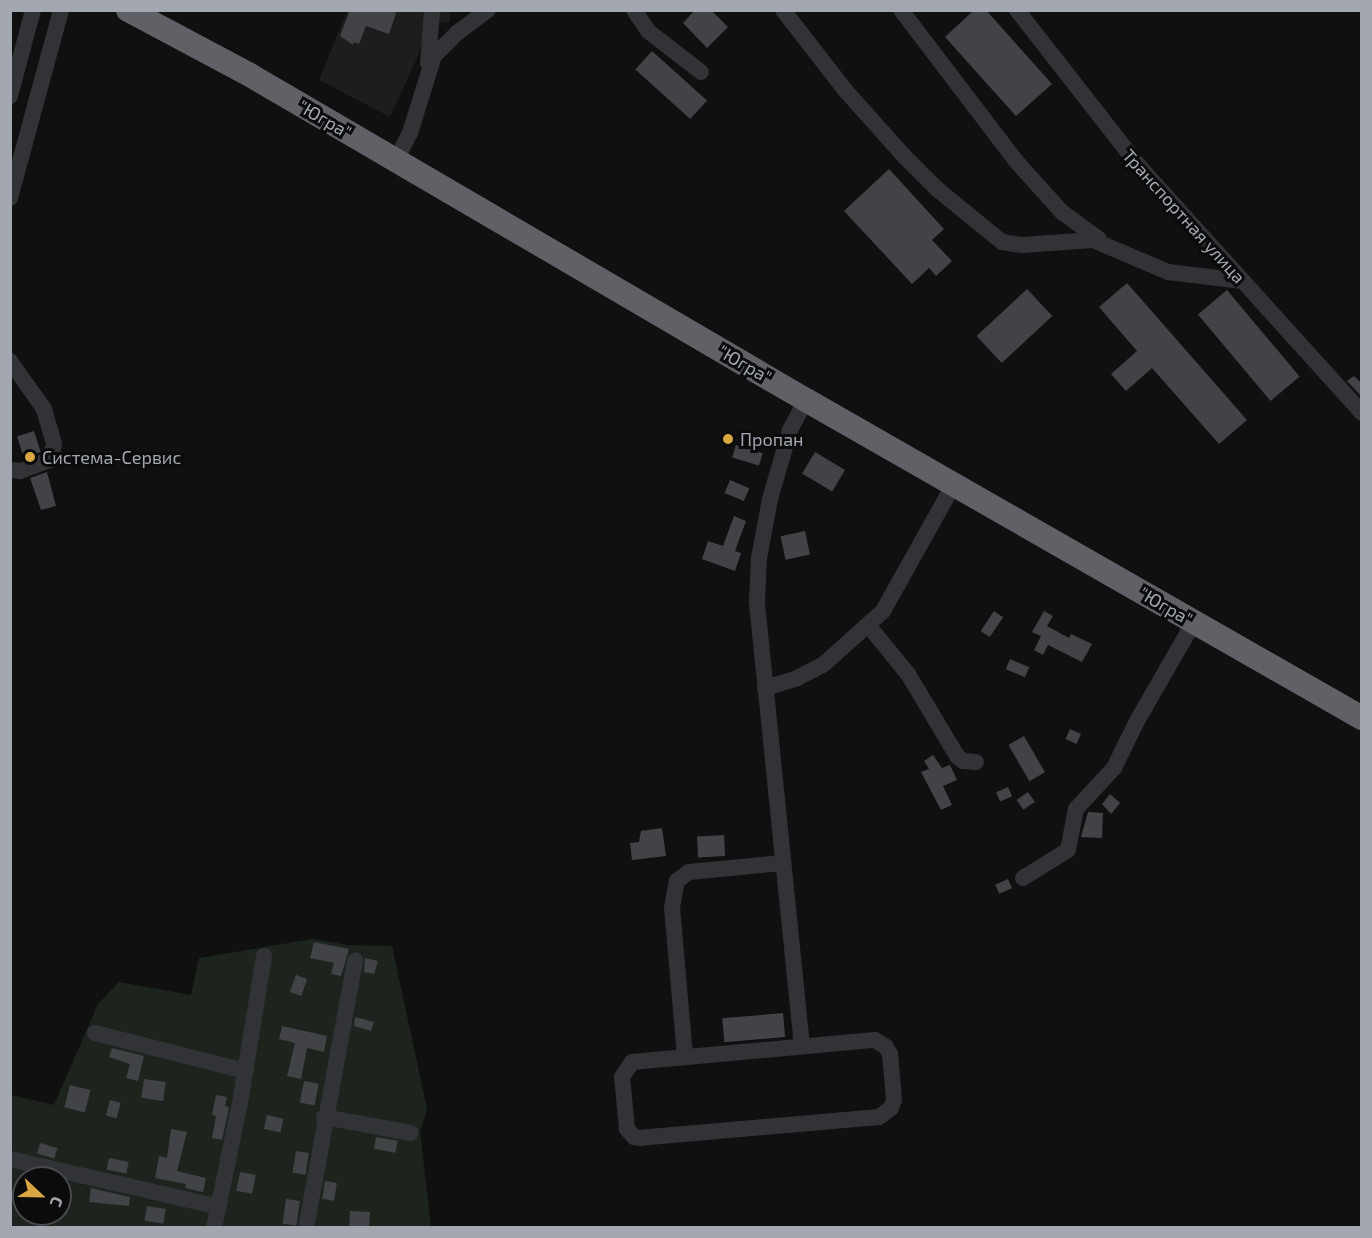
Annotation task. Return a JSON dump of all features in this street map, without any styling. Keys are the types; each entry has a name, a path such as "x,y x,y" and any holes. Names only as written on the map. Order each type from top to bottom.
{"highway":[{"name":"\"Югра\"","path":"128,10 241,69 806,400 1362,718"}],"street":[{"path":"10,96 33,10"},
{"path":"10,198 62,10"},
{"path":"396,160 410,133 426,74 432,10"},
{"path":"426,74 441,47 488,10"},
{"path":"634,10 648,31 701,72"},
{"path":"783,10 873,124 937,189 992,236 1011,244 1084,239 1105,243"},
{"path":"902,10 1016,161 1062,212 1105,243 1167,273 1242,281"},
{"name":"Транспортная улица","path":"1017,10 1132,157 1362,413"},
{"path":"10,362 44,409 54,445 49,460 20,471 10,470"},
{"path":"802,1046 757,600 759,558 770,499 790,430 806,400"},
{"path":"765,688 797,678 818,668 891,601 954,484"},
{"path":"1023,878 1068,850 1076,809 1114,768 1145,706 1194,622"},
{"path":"868,624 908,674 957,756 963,761 976,762"},
{"path":"685,1056 672,908 677,881 689,872 783,862"},
{"path":"214,1227 245,1071 264,956"},
{"path":"306,1227 324,1117 355,960"},
{"path":"95,1034 245,1071"},
{"path":"876,1040 882,1042 890,1054 894,1100 891,1108 879,1117 634,1137 627,1129 622,1077 624,1070 632,1062 685,1056 876,1040"},
{"path":"324,1117 411,1133"},
{"path":"10,1160 219,1207"}],"shaded area":[{"path":"347,11 450,11 450,22 427,24 418,56 390,117 319,80"},
{"path":"312,939 348,945 392,946 427,1109 420,1132 431,1227 11,1228 11,1095 54,1105 98,1004 119,982 191,995 199,958"}],"building":[{"path":"350,10 388,10 396,13 389,34 366,26 359,44 354,42 353,45 340,36"},
{"path":"695,10 711,10 728,27 707,48 683,23"},
{"path":"974,10 986,10 1052,84 1016,116 945,37"},
{"path":"652,51 707,101 690,119 635,70"},
{"path":"889,169 944,229 932,240 952,261 936,276 929,268 912,284 844,211"},
{"path":"1127,283 1247,420 1219,444 1152,368 1126,391 1111,374 1137,351 1099,307"},
{"path":"1027,289 1052,316 1002,363 977,336"},
{"path":"1227,290 1300,377 1271,401 1198,314"},
{"path":"1354,376 1362,384 1362,397 1347,381"},
{"path":"34,431 41,452 24,457 17,437"},
{"path":"736,445 763,453 759,466 732,457"},
{"path":"815,452 845,470 832,491 802,473"},
{"path":"47,472 56,506 41,510 30,478"},
{"path":"730,480 749,488 744,501 725,493"},
{"path":"734,516 746,521 735,551 741,553 735,571 702,559 708,541 723,546"},
{"path":"805,531 810,554 786,560 781,536"},
{"path":"994,611 1003,617 990,637 981,631"},
{"path":"1044,611 1053,616 1047,626 1069,638 1071,634 1092,644 1082,662 1048,645 1043,655 1034,650 1041,636 1032,632"},
{"path":"1010,659 1029,667 1025,677 1006,669"},
{"path":"1070,729 1081,734 1076,744 1066,739"},
{"path":"1024,736 1045,772 1029,781 1008,745"},
{"path":"933,755 942,768 950,765 957,780 943,786 952,805 941,810 921,772 929,769 924,761"},
{"path":"1008,787 1012,796 1000,801 996,792"},
{"path":"1028,792 1035,802 1023,810 1017,800"},
{"path":"1110,794 1120,803 1111,814 1102,804"},
{"path":"1088,812 1103,813 1102,838 1081,837"},
{"path":"662,828 666,856 632,860 630,843 639,842 641,831"},
{"path":"724,835 725,856 698,857 697,836"},
{"path":"1008,879 1012,888 999,894 995,885"},
{"path":"314,942 349,949 341,976 331,974 334,963 310,958"},
{"path":"365,958 378,961 374,974 364,972"},
{"path":"296,975 307,979 301,996 290,992"},
{"path":"783,1013 785,1037 724,1042 722,1018"},
{"path":"355,1017 374,1022 371,1031 354,1026"},
{"path":"282,1026 327,1036 324,1052 307,1048 301,1079 287,1076 295,1043 279,1039"},
{"path":"112,1048 144,1056 138,1081 126,1078 130,1064 109,1057"},
{"path":"144,1079 166,1082 163,1101 141,1098"},
{"path":"304,1081 319,1084 315,1105 300,1103"},
{"path":"70,1085 90,1090 85,1112 64,1107"},
{"path":"216,1095 227,1097 225,1106 229,1107 222,1140 212,1138 216,1116 212,1115"},
{"path":"110,1100 121,1103 116,1118 106,1115"},
{"path":"267,1115 284,1119 280,1132 264,1129"},
{"path":"171,1129 187,1132 177,1171 206,1178 203,1192 185,1188 186,1184 155,1178 159,1156 167,1158"},
{"path":"376,1137 398,1141 396,1153 374,1149"},
{"path":"40,1143 57,1148 54,1159 37,1154"},
{"path":"296,1151 309,1153 305,1175 293,1173"},
{"path":"109,1158 129,1162 126,1174 107,1170"},
{"path":"240,1172 256,1175 252,1194 236,1191"},
{"path":"325,1181 337,1183 334,1201 322,1199"},
{"path":"91,1188 130,1197 129,1206 89,1202"},
{"path":"286,1199 300,1201 296,1226 283,1224"},
{"path":"147,1206 166,1209 163,1224 145,1221"},
{"path":"350,1211 370,1212 369,1228 349,1227"}],"place":[{"name":"Пропан","path":"728,439"},
{"name":"Система-Сервис","path":"30,457"}]}
